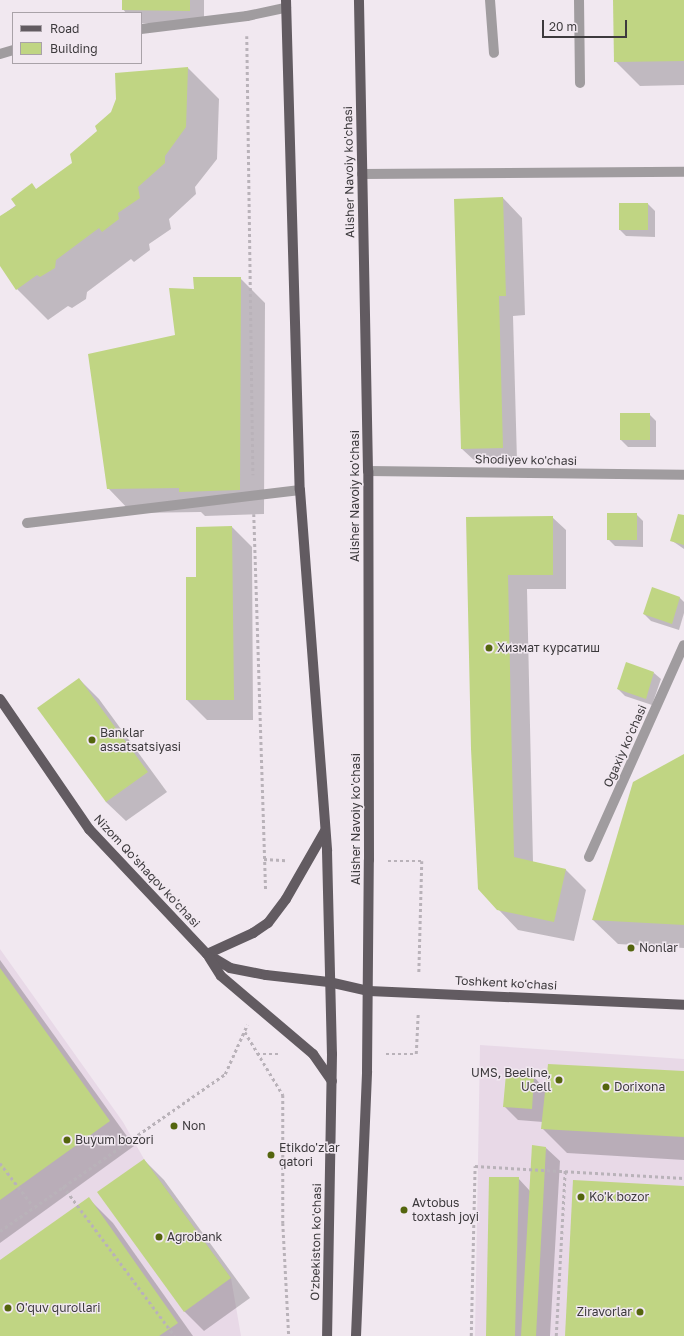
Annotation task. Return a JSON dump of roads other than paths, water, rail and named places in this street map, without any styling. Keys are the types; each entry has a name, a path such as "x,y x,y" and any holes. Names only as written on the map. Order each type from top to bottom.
{"main road":[{"name":"Alisher Navoiy ko'chasi","path":"359,0 368,470 369,991"},
{"path":"286,4 300,490 325,831 329,982"},
{"name":"Nizom Qo'shaqov ko'chasi","path":"0,699 89,829 207,954 230,968 248,973 329,982"},
{"path":"325,831 286,899 268,923 254,933 207,954 220,976 313,1054 332,1081"},
{"name":"Toshkent ko'chasi","path":"329,982 369,991 684,1004"},
{"name":"O'zbekiston ko'chasi","path":"327,1336 332,1081 329,982"},
{"path":"356,1336 369,991"}],"street":[{"path":"490,0 494,52"},
{"path":"579,0 580,83"},
{"path":"142,29 247,16 286,4"},
{"path":"0,54 12,50"},
{"path":"362,174 684,172"},
{"name":"Shodiyev ko'chasi","path":"368,470 684,475"},
{"path":"27,523 300,490"},
{"name":"Ogaxiy ko'chasi","path":"589,857 684,645"}],"place":[{"name":"Хизмат курсатиш","path":"489,648"},
{"name":"Banklar assatsatsiyasi","path":"92,740"},
{"name":"Nonlar","path":"631,948"},
{"name":"UMS, Beeline, Ucell","path":"559,1080"},
{"name":"Dorixona","path":"606,1087"},
{"name":"Non","path":"174,1126"},
{"name":"Buyum bozori","path":"67,1140"},
{"name":"Etikdo'zlar qatori","path":"271,1155"},
{"name":"Ko'k bozor","path":"581,1197"},
{"name":"Avtobus toxtash joyi","path":"404,1210"},
{"name":"Agrobank","path":"159,1237"},
{"name":"O'quv qurollari","path":"8,1308"},
{"name":"Ziravorlar","path":"640,1312"}]}
